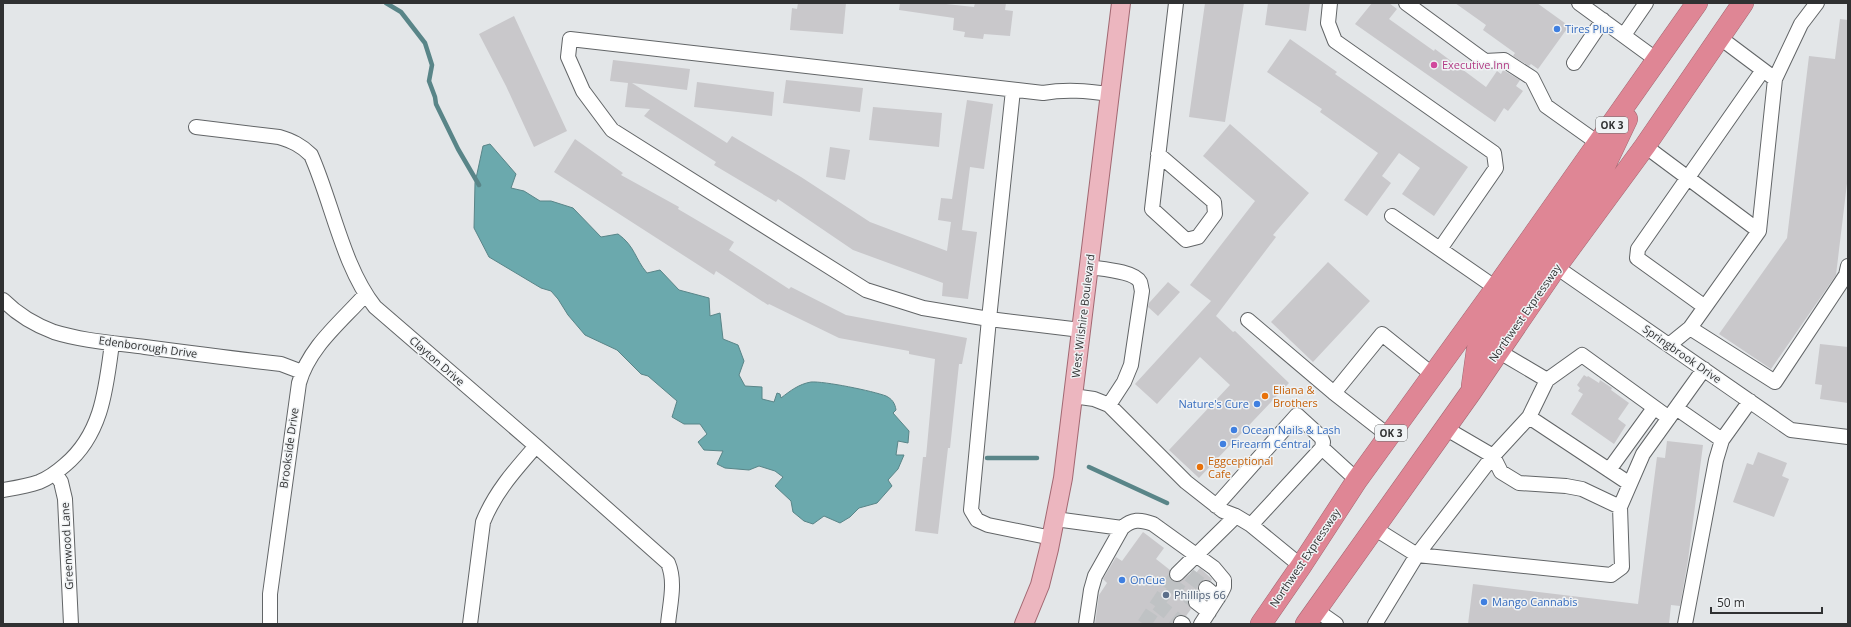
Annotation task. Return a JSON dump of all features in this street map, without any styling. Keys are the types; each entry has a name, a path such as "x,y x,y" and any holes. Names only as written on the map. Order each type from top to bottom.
{"highway":[{"name":"Northwest Expressway","path":"1311,617 1471,392 1498,351 1542,257 1654,65 1698,3"},
{"path":"1719,37 1736,3"},
{"name":"Northwest Expressway","path":"1261,624 1357,480 1496,288 1542,257 1645,146 1743,3"},
{"path":"1471,392 1477,350 1542,257"}],"main road":[{"name":"West Wilshire Boulevard","path":"1024,624 1040,585 1052,538 1064,478 1121,3"}],"street":[{"path":"1158,154 1214,202 1214,214 1198,237 1186,240 1152,209 1158,154 1176,3"},
{"path":"1330,3 1328,24 1335,41 1494,153 1496,168 1440,249"},
{"path":"1406,3 1485,61 1504,60 1532,78 1546,106 1605,148"},
{"path":"1579,3 1624,35 1654,65"},
{"path":"1624,35 1646,3"},
{"path":"1669,345 1690,328 1759,231 1775,79 1801,24 1817,3"},
{"path":"1574,63 1603,20"},
{"path":"1719,37 1775,79"},
{"path":"1081,330 989,319 922,308 866,290 612,130 583,91 568,57 570,39 1013,90 1043,93 1079,90 1110,94"},
{"path":"1705,307 1637,258 1638,249 1763,70"},
{"path":"1013,90 971,510 977,520 988,525 1052,538"},
{"name":"Clayton Drive","path":"196,127 279,137 292,141 303,147 310,155 316,167 351,266 366,296 375,307 668,562 672,572 673,581 668,624"},
{"path":"1645,146 1759,231"},
{"path":"1392,216 1496,288"},
{"name":"Springbrook Drive","path":"1542,257 1791,430 1848,437"},
{"path":"1690,328 1775,382 1846,274 1848,266"},
{"path":"1089,267 1127,273 1135,276 1140,282 1142,291 1131,365 1124,382 1109,405"},
{"name":"Brookside Drive","path":"270,624 270,594 297,394 302,372 315,349 366,296"},
{"name":"Edenborough Drive","path":"3,300 23,316 44,328 74,337 281,364 302,372"},
{"path":"1248,320 1334,393 1389,436"},
{"path":"1334,393 1382,334 1433,375"},
{"path":"3,490 39,482 55,473 76,456 88,440 96,424 103,404 112,343"},
{"path":"1498,351 1547,380"},
{"path":"1375,624 1418,555 1493,456 1529,417 1547,380 1582,355 1654,408 1672,413 1722,440"},
{"path":"1374,528 1418,555 1611,575 1622,567 1620,507 1643,454 1704,369"},
{"path":"1073,396 1094,399 1109,405 1186,482 1222,511 1236,516 1251,525 1301,566"},
{"path":"1685,624 1716,460 1722,440 1750,401"},
{"path":"1609,470 1654,408"},
{"path":"1216,506 1297,415 1321,437 1323,442 1322,448 1251,525"},
{"path":"1529,417 1630,484"},
{"path":"1445,428 1493,456 1501,472 1519,483 1566,486 1582,489 1620,507"},
{"path":"470,624 481,536 486,515 504,483 536,446"},
{"path":"1322,448 1357,480"},
{"name":"Greenwood Lane","path":"55,473 61,482 65,499 68,623"},
{"path":"1182,573 1196,555 1236,516"},
{"path":"1056,519 1122,528"},
{"path":"1086,624 1091,590 1095,576 1122,528 1135,520 1142,520 1153,524 1214,568 1224,580 1224,586 1218,598 1201,624"},
{"path":"1206,588 1218,598"},
{"path":"1196,602 1209,612"},
{"path":"1311,617 1336,624"}],"water":[{"path":"490,144 516,174 511,188 524,191 540,201 551,201 573,208 601,237 618,234 624,239 647,273 660,270 679,290 709,298 710,316 720,313 723,339 738,345 744,361 739,375 745,386 762,387 762,399 774,402 777,393 780,394 781,398 799,386 811,382 817,382 860,389 886,396 892,400 896,410 893,413 909,431 908,443 898,441 896,455 904,455 898,469 888,480 892,486 877,503 859,508 850,517 840,523 824,516 813,524 804,521 793,512 791,501 775,486 783,477 775,471 759,466 749,470 725,468 717,464 723,451 704,450 698,442 707,434 700,424 684,424 672,417 677,401 648,376 641,374 617,350 585,335 568,315 551,291 541,288 489,257 474,228 475,183 483,146"}],"building":[{"path":"798,3 846,3 843,34 790,30 792,8 797,9"},
{"path":"900,3 946,3 974,7 975,3 1006,3 1005,10 1013,11 1010,36 984,34 983,39 964,37 965,32 953,30 954,18 899,10"},
{"path":"1205,3 1244,3 1225,122 1189,117"},
{"path":"1268,3 1310,3 1306,31 1265,25"},
{"name":"Executive Inn","path":"1372,3 1389,3 1397,9 1389,19 1434,51 1435,49 1486,87 1497,71 1501,74 1503,70 1520,80 1516,86 1523,91 1508,111 1504,108 1495,122 1355,24"},
{"path":"1455,3 1537,3 1569,26 1538,69 1531,64 1529,66 1513,56 1515,53 1483,30 1486,25"},
{"path":"514,16 567,131 534,147 506,86 479,34"},
{"path":"1840,19 1848,20 1848,175 1836,275 1771,369 1719,334 1787,238 1809,56 1835,59"},
{"path":"1290,39 1337,72 1335,74 1468,167 1434,216 1402,194 1420,168 1399,153 1382,176 1391,183 1367,216 1344,200 1378,153 1320,112 1322,109 1267,72"},
{"path":"613,60 690,69 687,90 632,83 727,143 732,136 801,177 870,222 947,251 951,222 938,220 941,198 952,199 967,100 993,104 984,169 970,167 962,230 977,232 968,299 942,296 943,283 853,250 778,199 776,202 714,165 716,162 644,116 650,109 625,107 628,83 610,81"},
{"path":"786,80 863,88 860,112 783,103"},
{"path":"697,82 774,92 772,116 694,107"},
{"path":"873,107 942,113 939,147 869,140"},
{"path":"1230,124 1309,193 1273,235 1276,237 1216,316 1233,332 1235,331 1289,383 1199,478 1169,450 1230,385 1200,357 1157,404 1135,384 1211,301 1190,285 1255,201 1203,156"},
{"path":"575,139 623,173 621,175 679,207 678,209 734,242 729,250 789,289 791,287 846,315 967,338 962,364 959,364 950,448 948,448 938,534 915,531 923,457 926,457 935,359 909,354 909,351 839,338 769,304 768,305 716,271 714,275 554,172"},
{"path":"830,147 850,150 845,180 826,177"},
{"path":"1328,262 1370,301 1313,362 1271,322"},
{"path":"1168,282 1180,292 1158,316 1148,307 1149,303"},
{"path":"1820,344 1848,347 1848,403 1820,399 1822,385 1815,384"},
{"path":"1584,375 1599,383 1600,380 1629,403 1618,419 1626,425 1614,444 1571,414 1583,394 1578,391 1580,388 1577,385"},
{"path":"1667,441 1703,445 1688,560 1680,606 1671,605 1669,624 1468,624 1473,584 1638,604 1657,457 1665,458"},
{"path":"1758,452 1787,463 1782,476 1789,479 1774,517 1733,502 1747,463 1753,465"},
{"path":"1143,532 1164,548 1156,559 1170,570 1169,576 1171,580 1179,582 1188,575 1196,573 1200,568 1212,579 1211,581 1203,580 1200,582 1198,591 1201,595 1193,594 1190,597 1188,601 1191,609 1186,616 1176,616 1173,624 1095,624 1099,595 1107,583 1103,579 1116,557 1122,561"}],"waterway":[{"path":"386,3 401,12 425,43 432,65 429,81 436,104 458,149 479,185"},
{"path":"987,458 1037,458"},
{"path":"1089,467 1167,503"}],"tunnel":[{"path":"1144,624 1177,574"},
{"path":"1189,575 1206,588"},
{"path":"1170,584 1196,602"},
{"path":"1157,604 1181,623"}],"place":[{"name":"Tires Plus","path":"1557,29"},
{"name":"Executive Inn","path":"1434,65"},
{"name":"Eliana & Brothers","path":"1265,396"},
{"name":"Nature's Cure","path":"1257,404"},
{"name":"Ocean Nails & Lash","path":"1234,430"},
{"name":"Firearm Central","path":"1223,444"},
{"name":"Eggceptional Cafe","path":"1200,467"},
{"name":"OnCue","path":"1122,580"},
{"name":"Phillips 66","path":"1166,595"},
{"name":"Mango Cannabis","path":"1484,602"}]}
